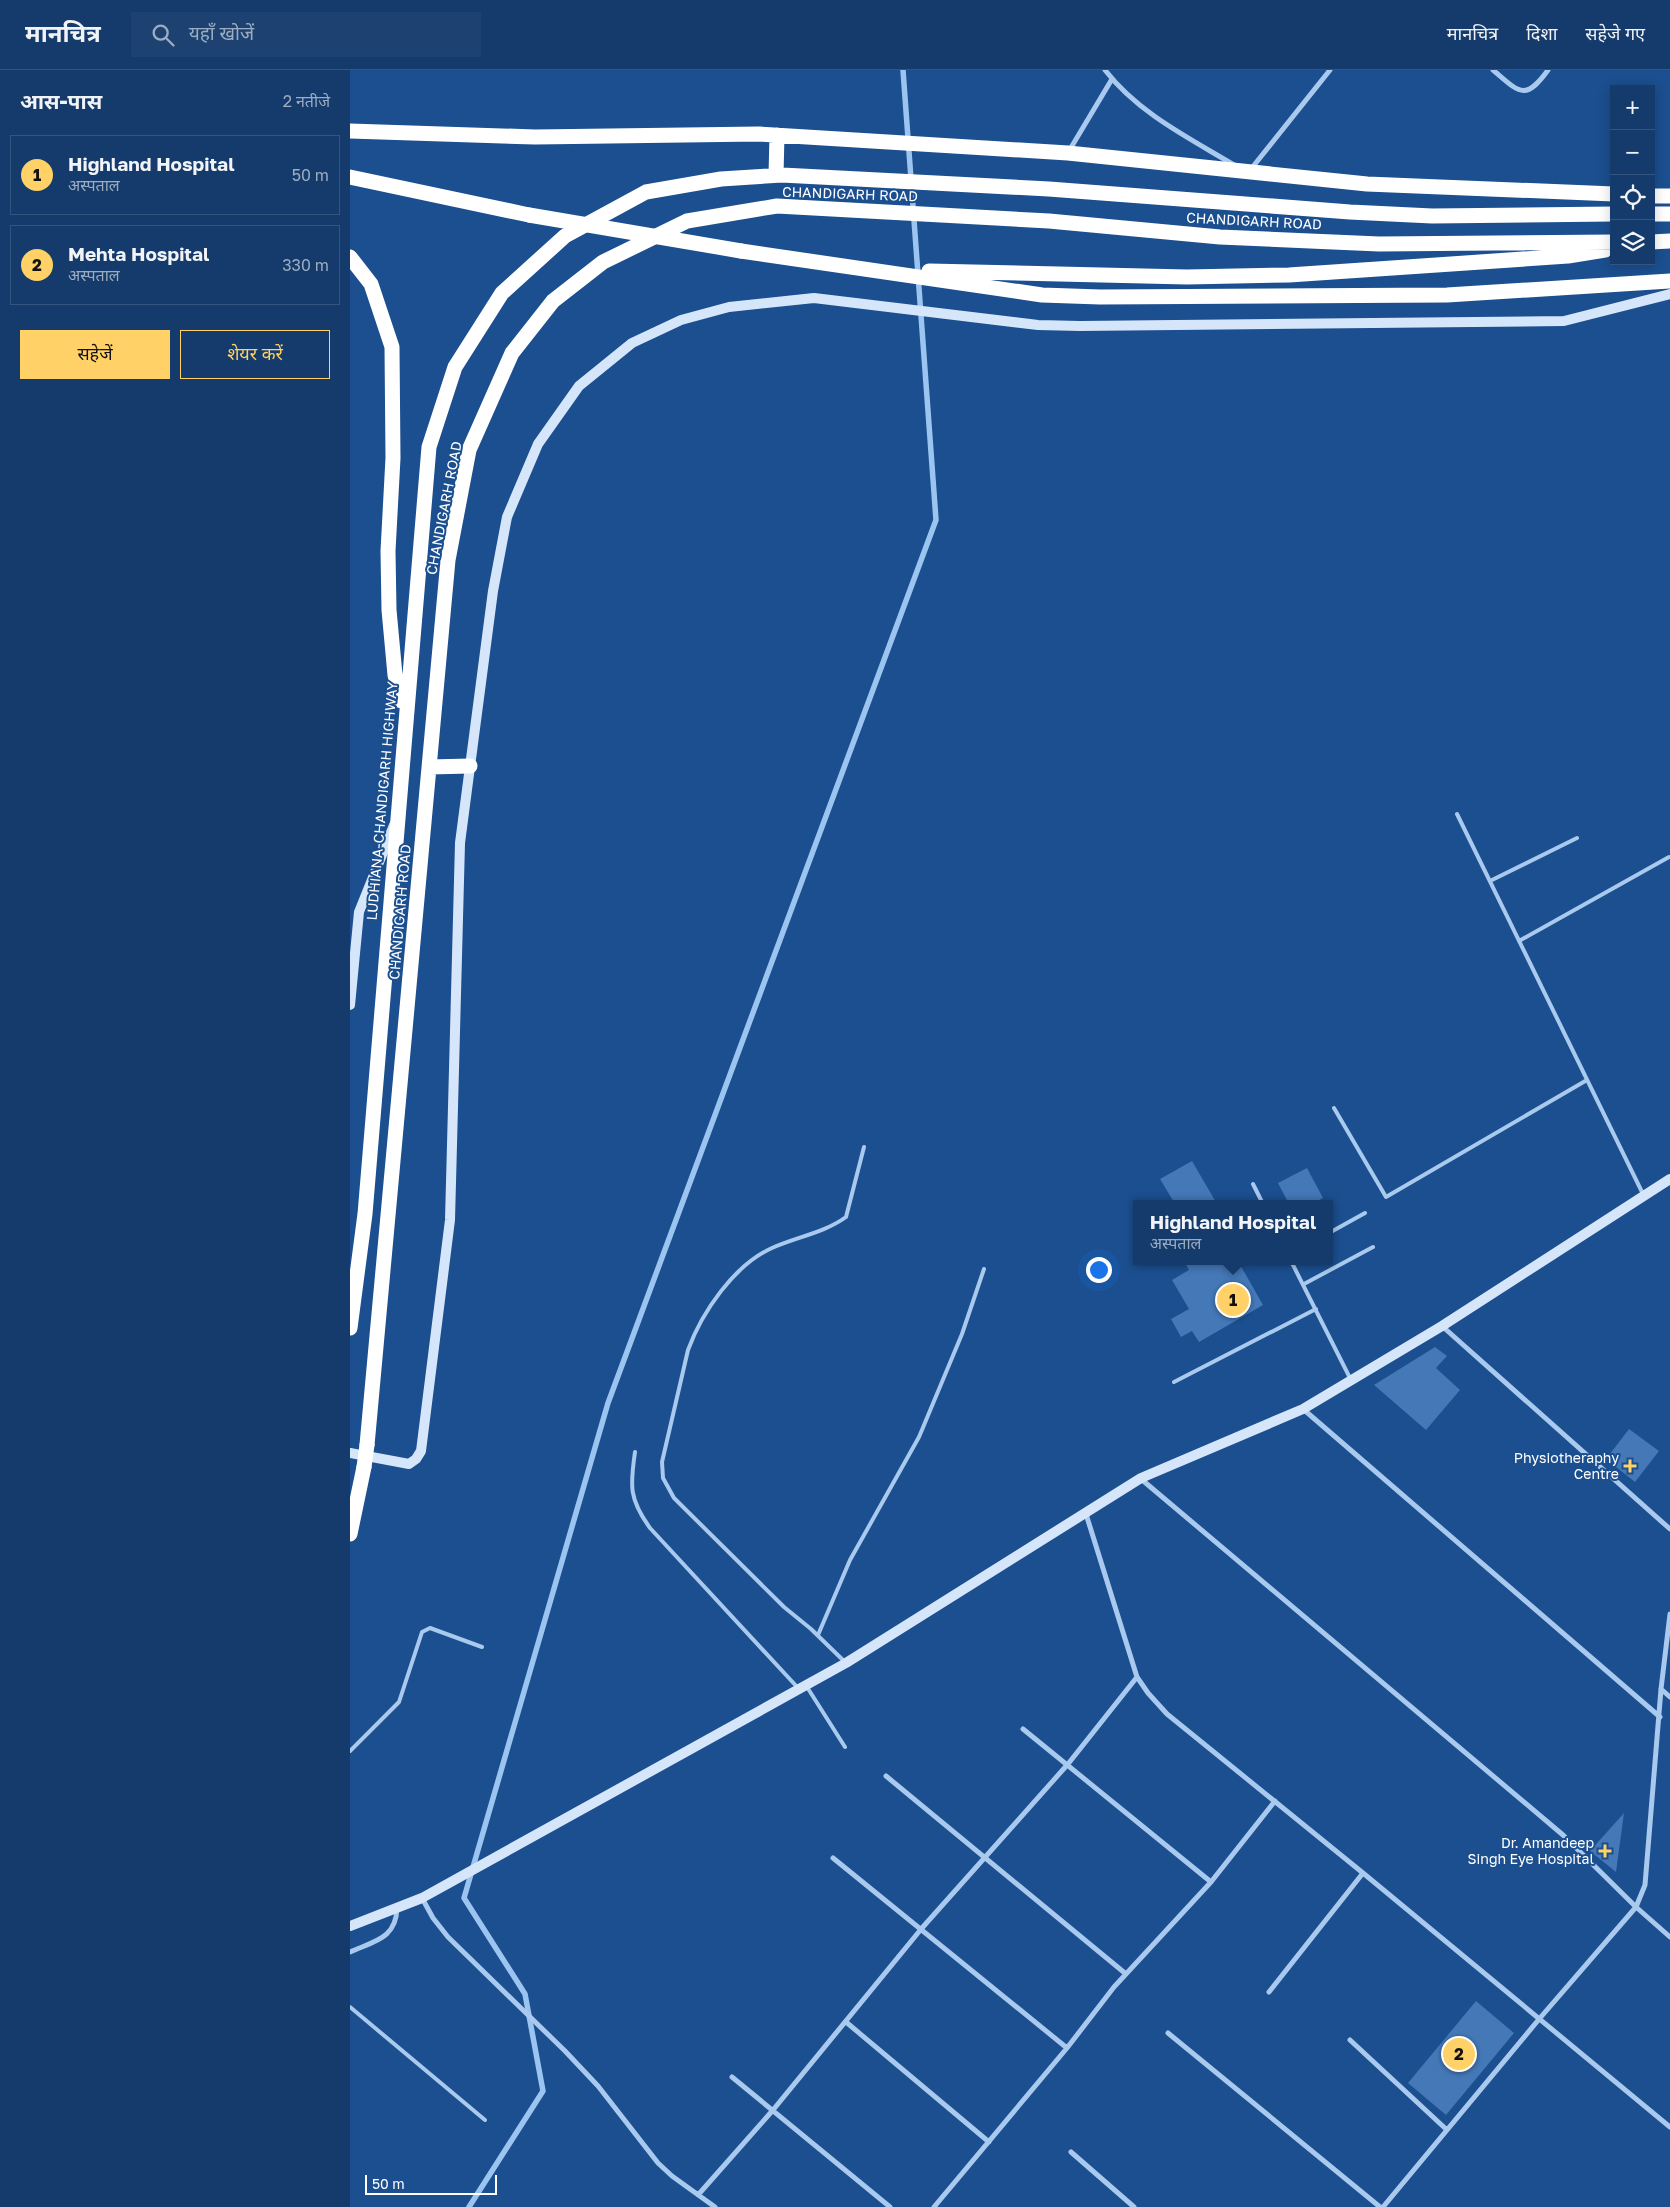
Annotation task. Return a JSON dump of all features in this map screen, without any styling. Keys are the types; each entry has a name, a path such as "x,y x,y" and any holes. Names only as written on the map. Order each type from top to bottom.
{"highway":[{"path":"350,131 535,137 781,135 1042,153 1068,153 1367,184 1610,194"},
{"path":"779,175 781,135"},
{"name":"CHANDIGARH ROAD","path":"502,293 565,236 646,192 721,179 779,175 1049,188 1350,212 1432,216 1610,214"},
{"path":"350,177 529,215 741,251 1042,295 1100,297 1447,295 1670,281"},
{"path":"1655,196 1670,196"},
{"name":"CHANDIGARH ROAD","path":"350,1534 368,1446 448,560 469,450 512,353 553,301 603,262 687,221 777,206 1030,220 1220,237 1339,242 1610,242"},
{"path":"1655,214 1670,214"},
{"path":"1655,242 1670,242"},
{"path":"884,271 962,270 1187,277 1289,275 1568,256 1610,249"},
{"path":"350,257 371,284 392,347 393,458 388,551 389,610 395,675 405,715"},
{"name":"LUDHIANA-CHANDIGARH HIGHWAY","path":"350,1328 364,1214 429,447 455,367 502,293"},
{"path":"429,767 470,766"}],"street":[{"path":"1105,70 1135,101 1163,123 1247,173 1330,70"},
{"path":"1493,70 1514,88 1523,91 1532,89 1548,70"},
{"path":"1068,153 1112,79"},
{"path":"350,1453 409,1464 416,1459 421,1451 450,1220 460,843 493,591 508,517 538,444 579,386 632,343 682,320 729,307 814,298 1038,325 1080,326 1564,321 1670,294"},
{"path":"350,1005 359,912 396,819"},
{"path":"350,1926 422,1898 846,1663 1141,1478 1302,1410 1442,1326 1670,1179"},
{"path":"1442,1326 1670,1529"},
{"path":"1302,1410 1660,1716"},
{"path":"1141,1478 1563,1835 1636,1907 1670,1937"},
{"path":"1086,1514 1137,1677 1148,1694 1166,1714 1364,1873 1670,2127"},
{"path":"1168,2033 1382,2207 1540,2018 1636,1907 1645,1885 1660,1716 1660,1689 1670,1614"},
{"path":"698,2196 846,2022 922,1928 1068,1764 1137,1677"},
{"path":"1660,1689 1670,1697"},
{"path":"1023,1729 1211,1882"},
{"path":"886,1776 1126,1974"},
{"path":"934,2207 1067,2048 1126,1974 1211,1882 1275,1801"},
{"path":"833,1858 922,1928 1067,2048"},
{"path":"1269,1992 1364,1873"},
{"path":"422,1898 433,1918 448,1938 542,2028 598,2086 658,2163 698,2196 715,2207"},
{"path":"350,1952 388,1934 394,1929 397,1922 397,1908"},
{"path":"846,2022 989,2142"},
{"path":"1350,2040 1447,2130"},
{"path":"732,2077 890,2207"},
{"path":"1071,2152 1134,2207"}],"lane":[{"path":"1457,814 1644,1196"},
{"path":"1490,881 1577,838"},
{"path":"1519,941 1669,857"},
{"path":"1334,1108 1386,1197 1587,1080"},
{"path":"846,1663 818,1635 784,1607 674,1498 663,1478 662,1462 688,1350 711,1303 744,1267 759,1255 796,1238 825,1229 846,1217 864,1147"},
{"path":"1253,1184 1261,1200"},
{"path":"1333,1230 1365,1213"},
{"path":"1304,1284 1373,1247"},
{"path":"1293,1265 1351,1380"},
{"path":"818,1635 850,1560 919,1437 962,1334 984,1269"},
{"path":"1174,1382 1316,1309"},
{"path":"634,1452 631,1492 639,1513 650,1528 803,1687 844,1747"},
{"path":"350,1752 399,1702 422,1632 430,1628 482,1647"},
{"path":"350,2007 485,2120"}],"building":[{"path":"1192,1161 1215,1200 1173,1200 1160,1179"},
{"path":"1307,1168 1323,1198 1319,1200 1287,1200 1278,1183"},
{"path":"1186,1265 1240,1265 1263,1305 1199,1342 1192,1331 1181,1337 1171,1319 1189,1309 1172,1280 1189,1270"},
{"path":"1435,1347 1447,1356 1436,1368 1460,1390 1426,1430 1374,1385"},
{"path":"1629,1429 1659,1451 1635,1482 1606,1459"},
{"path":"1624,1813 1616,1872 1590,1851"},
{"path":"1476,2001 1514,2033 1446,2115 1408,2083"}],"waterway":[{"path":"469,2207 543,2091 525,1994 464,1898 608,1403 936,520 903,70"}],"place":[{"name":"Highland Hospital","path":"1233,1300"},
{"name":"Physiotheraphy Centre","path":"1630,1466"},
{"name":"Dr. Amandeep Singh Eye Hospital","path":"1605,1851"},
{"name":"Mehta Hospital","path":"1459,2054"}]}
